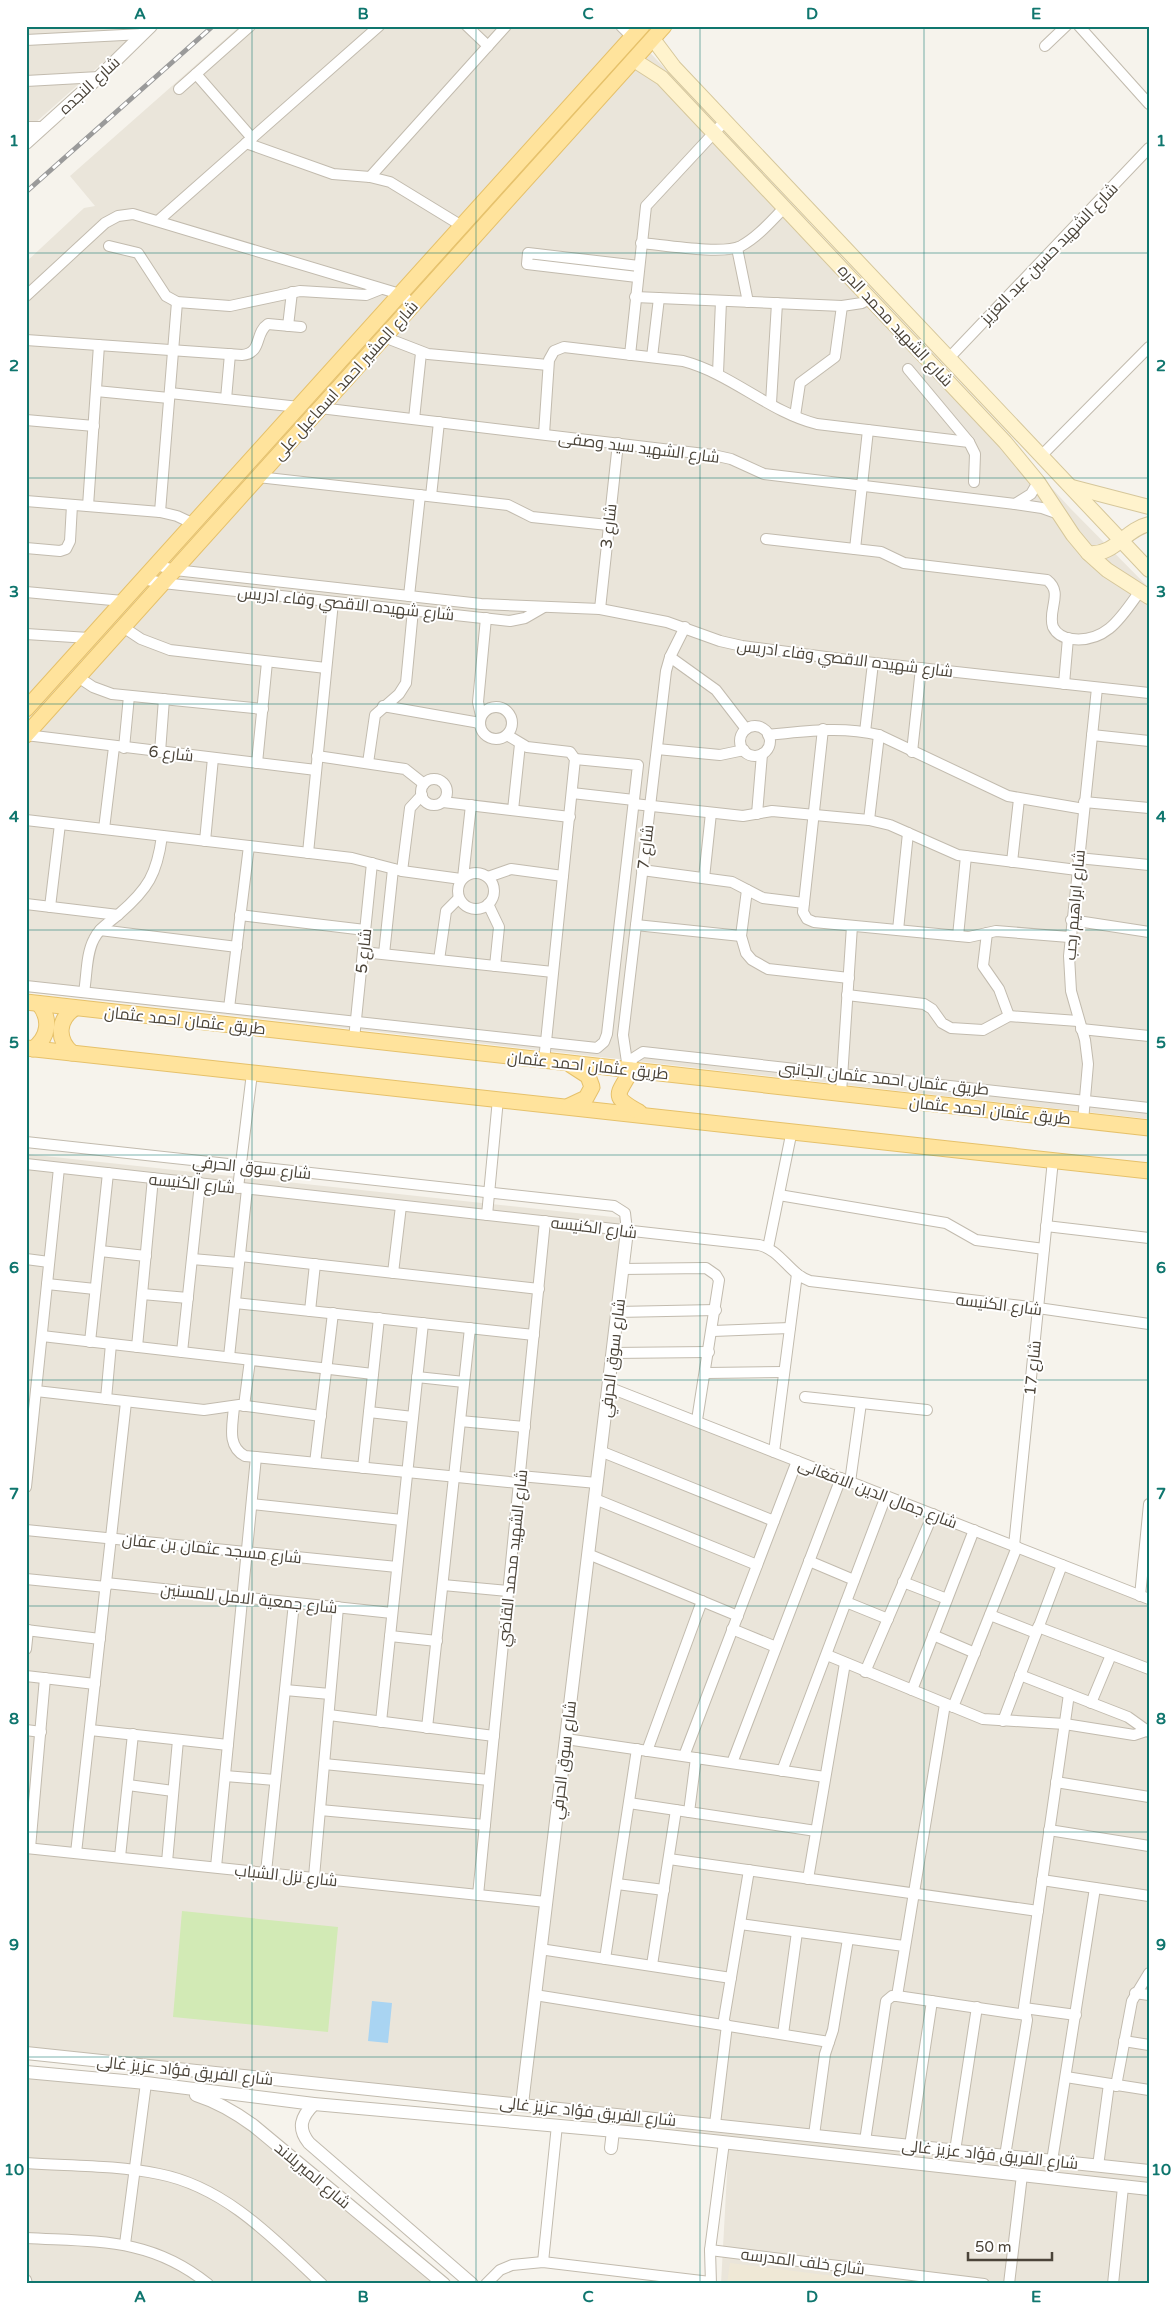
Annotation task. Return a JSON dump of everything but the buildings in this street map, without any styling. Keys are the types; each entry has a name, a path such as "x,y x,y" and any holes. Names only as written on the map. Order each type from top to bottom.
{"main road":[{"name":"شارع المشير احمد اسماعيل على","path":"26,735 664,26"},
{"name":"شارع المشير احمد اسماعيل على","path":"26,709 462,226 632,30"},
{"name":"شارع الشهيد محمد الدره","path":"653,39 674,67 1149,570"},
{"name":"شارع الشهيد محمد الدره","path":"634,60 662,78 1005,442 1038,482 1088,554 1107,570 1144,594"},
{"path":"795,218 807,208"},
{"path":"1005,442 1017,430"},
{"path":"1070,486 1149,507"},
{"path":"1088,554 1106,552 1131,532 1149,524"},
{"path":"29,1048 42,1040 47,1028 46,1015 33,1003"},
{"name":"طريق عثمان احمد عثمان","path":"33,1003 1149,1128"},
{"path":"72,1053 64,1044 61,1032 66,1016 76,1008"},
{"path":"29,1048 792,1130 1149,1171"},
{"path":"569,1106 586,1098 592,1087 588,1076 570,1064"},
{"path":"629,1069 620,1086 619,1094 623,1102 643,1114"}],"street":[{"path":"179,89 250,26"},
{"path":"159,220 379,26"},
{"path":"467,26 488,46"},
{"path":"370,177 506,26"},
{"path":"1045,46 1066,26"},
{"path":"1079,26 1149,104"},
{"path":"26,40 146,29"},
{"name":"شارع النجده","path":"26,143 99,77 146,29"},
{"path":"196,74 249,141 333,174 370,177 399,186 462,226"},
{"path":"26,81 99,77"},
{"path":"630,355 644,210 648,202 725,120"},
{"path":"26,127 44,126"},
{"name":"شارع الشهيد حسين عبد العزيز","path":"949,358 1149,148"},
{"path":"641,243 721,250 737,248 748,242 785,207"},
{"path":"26,296 112,219 133,214 159,220 400,294 413,304"},
{"path":"109,246 138,253 166,296 177,302 236,306 292,292 316,290 366,295 381,288"},
{"path":"737,248 748,302"},
{"path":"637,278 528,259 638,266"},
{"path":"288,326 292,292"},
{"path":"636,297 842,306 855,305 871,298"},
{"path":"652,358 659,298"},
{"path":"718,373 721,301"},
{"path":"160,512 177,302"},
{"path":"771,403 777,303"},
{"path":"795,416 800,383 835,358 842,306"},
{"path":"26,340 246,355 254,351 266,326 301,328"},
{"path":"384,336 421,353 548,365"},
{"path":"88,506 99,345"},
{"path":"544,434 549,360 554,351 564,347 684,361 718,373 795,416 816,424 970,442"},
{"path":"1041,456 1149,347"},
{"path":"414,419 421,353"},
{"path":"226,399 230,354"},
{"path":"908,369 970,442 975,454 974,482"},
{"path":"96,391 226,399 299,406"},
{"name":"شارع الشهيد سيد وصفى","path":"320,408 722,456 764,474 1015,504 1042,508 1059,514"},
{"path":"26,420 94,426"},
{"path":"409,596 439,422"},
{"path":"855,549 868,430"},
{"name":"شارع 3","path":"600,609 618,443"},
{"path":"258,477 508,506 532,517 608,525"},
{"path":"1015,504 1031,494 1038,482"},
{"path":"26,500 160,512 177,516 194,524"},
{"path":"26,548 60,551 66,549 70,541 72,505"},
{"path":"766,539 881,552 904,562 1047,580 1051,583 1056,593 1052,623 1054,629 1068,638 1091,638 1108,631 1144,594"},
{"name":"شارع شهيده الاقصي وفاء ادريس","path":"156,565 175,570 481,604 600,609 651,618 685,627 730,644 873,663 1149,693"},
{"name":"شارع شهيده الاقصي وفاء ادريس","path":"143,579 163,583 518,621 545,606"},
{"path":"26,592 123,601"},
{"path":"372,606 374,592"},
{"path":"308,853 333,602"},
{"path":"368,763 373,719 383,706 399,694 406,683 413,610"},
{"path":"481,720 492,707 506,710 512,722 506,735 498,739 490,737 483,732 481,720 478,702 486,618"},
{"path":"123,627 141,639 170,650 326,668"},
{"name":"شارع 7","path":"629,1069 623,1035 666,671 670,657 685,627"},
{"path":"26,634 89,638"},
{"path":"1064,684 1068,638"},
{"path":"670,657 716,690 746,729"},
{"path":"258,763 267,662"},
{"path":"866,732 873,663"},
{"path":"912,752 921,668"},
{"path":"78,677 99,690 128,696 263,709"},
{"name":"شارع ابراهيم رجب","path":"1083,1121 1088,1064 1069,974 1070,937 1097,688"},
{"path":"104,829 128,696"},
{"path":"160,752 164,699"},
{"path":"383,706 481,720"},
{"path":"759,726 768,735 768,748 762,754 752,755 744,750 740,737 746,729 759,726"},
{"path":"768,735 823,730 866,732 879,735 998,792 1019,799 1149,808"},
{"path":"823,730 803,912 810,921 973,937 996,931 1070,937"},
{"name":"شارع 6","path":"26,735 316,770"},
{"path":"506,735 520,744 532,748 568,751 574,755 575,759 544,1061"},
{"path":"869,820 879,735"},
{"path":"1092,735 1149,741"},
{"path":"513,810 520,744"},
{"path":"657,749 720,755 744,750"},
{"path":"757,814 762,754"},
{"path":"317,756 405,769 424,784"},
{"path":"205,841 213,758"},
{"name":"شارع 7","path":"546,1043 588,1048 601,1045 607,1034 638,766 575,759"},
{"path":"384,954 410,808 422,795 424,784 431,779 443,782 447,790 443,802"},
{"path":"572,793 650,806 743,816 772,810 869,820 884,823 951,852 966,856 1077,870"},
{"path":"422,795 430,804 443,802 570,816"},
{"path":"1012,862 1019,799"},
{"path":"26,820 308,853 372,863 398,870 462,878 478,872 488,877 494,891 488,904 474,909 465,906 459,898 458,886 462,878 471,805"},
{"path":"704,878 711,813"},
{"path":"50,907 60,824"},
{"path":"898,930 908,833"},
{"path":"84,992 90,950 100,930 142,893 153,876 159,857 162,836"},
{"path":"630,838 646,840"},
{"path":"229,1008 249,846"},
{"path":"958,936 966,856"},
{"path":"1078,858 1149,865"},
{"name":"شارع 5","path":"354,1039 372,863"},
{"path":"488,877 511,870 563,876"},
{"path":"642,870 732,882 763,898 804,903"},
{"path":"747,890 741,936 746,953 752,960 768,969 849,978"},
{"path":"439,960 446,910 459,898"},
{"path":"26,904 118,916"},
{"path":"488,904 497,919 499,927 495,966"},
{"path":"240,915 365,930"},
{"path":"1071,920 1149,932"},
{"path":"636,925 741,936"},
{"path":"841,1093 852,926"},
{"path":"100,930 236,948"},
{"path":"987,933 983,966 999,989 1009,1016"},
{"path":"363,952 553,972"},
{"path":"26,986 546,1043"},
{"path":"848,995 924,1004 932,1009 942,1024 951,1028 982,1030 1009,1016 1149,1036"},
{"name":"طريق عثمان احمد عثمان الجانبى","path":"629,1069 632,1058 643,1052 842,1072 1149,1108"},
{"path":"229,1358 239,1260 241,1165 252,1072"},
{"path":"487,1216 498,1099"},
{"path":"768,1248 792,1130"},
{"name":"شارع سوق الحرفي","path":"26,1142 618,1207 627,1217 627,1231 522,2104"},
{"name":"شارع 17","path":"897,1996 913,1893 949,1706 975,1653 1016,1547 1053,1160"},
{"name":"شارع الكنيسه","path":"26,1164 759,1245 768,1248 797,1274 815,1282 1038,1308 1149,1324"},
{"path":"26,1486 29,1439 36,1391 59,1168"},
{"path":"90,1342 108,1173"},
{"path":"137,1347 153,1178"},
{"path":"182,1352 200,1184"},
{"path":"779,1195 946,1223 976,1240 1044,1249"},
{"path":"393,1273 401,1206"},
{"name":"شارع الشهيد محمد القاضي","path":"478,1894 546,1221"},
{"path":"1046,1226 1149,1238"},
{"path":"100,1251 146,1256"},
{"path":"26,1259 49,1262"},
{"path":"192,1259 315,1264 539,1289"},
{"path":"310,1311 315,1264"},
{"path":"622,1270 706,1268 716,1275 719,1280 716,1310 697,1420"},
{"path":"774,1452 797,1274"},
{"path":"47,1284 95,1290"},
{"path":"142,1294 188,1298"},
{"path":"235,1303 534,1335"},
{"path":"617,1312 716,1310"},
{"path":"315,1463 333,1313"},
{"path":"364,1468 379,1318"},
{"path":"381,1722 423,1323"},
{"path":"427,1728 470,1328"},
{"path":"712,1331 790,1328"},
{"path":"42,1336 373,1374"},
{"path":"106,1399 111,1344"},
{"path":"612,1353 709,1352"},
{"path":"250,1360 232,1439 234,1446 245,1456 454,1477 596,1483"},
{"path":"706,1373 784,1372"},
{"path":"417,1377 464,1382"},
{"name":"شارع جمال الدين الافغانى","path":"608,1387 697,1420 1145,1597"},
{"path":"36,1391 204,1410 239,1406 321,1416"},
{"path":"805,1397 928,1410"},
{"path":"76,1853 126,1402"},
{"path":"732,1763 809,1562 846,1480 860,1403"},
{"path":"369,1412 413,1417"},
{"path":"460,1421 525,1427"},
{"path":"600,1451 774,1521"},
{"path":"216,1867 256,1457"},
{"path":"684,1756 797,1461"},
{"path":"782,1771 886,1496"},
{"path":"595,1499 757,1565"},
{"path":"252,1504 402,1520"},
{"path":"1145,1597 1149,1504"},
{"path":"865,1672 932,1514"},
{"name":"شارع مسجد عثمان بن عفان","path":"26,1530 397,1567"},
{"path":"912,1690 974,1530"},
{"path":"588,1554 738,1616"},
{"path":"809,1562 854,1580"},
{"path":"1003,1721 1062,1565"},
{"name":"شارع جمعية الامل للمسنين","path":"26,1579 243,1597 392,1614"},
{"path":"904,1582 947,1599"},
{"path":"443,1585 508,1591"},
{"path":"605,1959 629,1803 642,1750 702,1601"},
{"path":"846,1602 888,1619"},
{"path":"266,1872 294,1603"},
{"path":"314,1877 338,1608"},
{"path":"990,1615 1149,1669"},
{"path":"732,1629 776,1647"},
{"path":"26,1650 27,1630 100,1639"},
{"path":"933,1635 975,1653"},
{"path":"390,1636 436,1641"},
{"path":"826,1655 983,1719 1064,1724 1134,1735 1147,1731"},
{"path":"1091,1703 1111,1655"},
{"path":"808,1879 845,1663"},
{"path":"1020,1675 1135,1721 1147,1731"},
{"path":"26,1676 95,1684"},
{"path":"28,1848 31,1780 41,1732 46,1678"},
{"path":"285,1690 330,1694"},
{"path":"1005,2156 1027,2020 1024,2011 1069,1694"},
{"path":"328,1716 494,1736"},
{"path":"26,1730 41,1732"},
{"path":"90,1730 228,1745"},
{"path":"120,1857 133,1734"},
{"path":"566,1739 825,1777"},
{"path":"167,1862 178,1740"},
{"path":"689,1812 696,1758"},
{"path":"324,1764 489,1780"},
{"path":"225,1776 275,1780"},
{"path":"1056,1782 1149,1797"},
{"path":"128,1784 174,1791"},
{"path":"629,1803 816,1831"},
{"path":"320,1810 485,1825"},
{"path":"652,1966 676,1810"},
{"path":"1050,1830 1149,1846"},
{"name":"شارع نزل الشباب","path":"28,1848 546,1902"},
{"path":"668,1859 1038,1911"},
{"path":"715,2124 731,1978 749,1870"},
{"path":"1042,1880 1149,1896"},
{"path":"617,1884 664,1890"},
{"path":"1052,2161 1096,1888"},
{"path":"740,1924 904,1946"},
{"path":"783,2034 797,1932"},
{"path":"814,2135 848,1939"},
{"path":"540,1949 731,1978"},
{"path":"1098,2166 1113,2085 1135,1993 1149,1973"},
{"path":"1135,1993 1149,1995"},
{"path":"535,1995 829,2042"},
{"path":"865,2141 886,2001 892,1996 977,2007 1076,2015"},
{"path":"921,2164 917,2146 932,2001"},
{"path":"955,2150 977,2007"},
{"path":"1124,2042 1149,2045"},
{"name":"شارع الفريق فؤاد عزيز غالى","path":"26,2053 651,2117 1149,2171"},
{"name":"شارع الفريق فؤاد عزيز غالى","path":"26,2072 146,2083 380,2114 422,2113 557,2125 1149,2189"},
{"path":"1066,2077 1149,2090"},
{"path":"125,2244 133,2170 146,2083"},
{"name":"شارع الميريلاند","path":"170,2086 215,2101 236,2112 444,2284"},
{"path":"380,2114 394,2101 390,2091"},
{"path":"422,2113 419,2104 424,2094"},
{"name":"شارع الميريلاند","path":"314,2104 304,2114 301,2129 309,2143 335,2168 472,2284"},
{"path":"611,2148 615,2131 622,2122 616,2114"},
{"path":"649,2134 647,2126 651,2117"},
{"path":"543,2262 557,2125"},
{"path":"486,2284 500,2270 512,2265 543,2262 709,2283 710,2250 724,2142"},
{"path":"26,2163 133,2170 161,2174 217,2196 258,2226 322,2284"},
{"path":"322,2182 335,2168"},
{"path":"1009,2284 1022,2175"},
{"path":"1113,2284 1124,2186"},
{"path":"26,2238 125,2244 168,2257 208,2284"},
{"name":"شارع خلف المدرسه","path":"710,2250 984,2284"}],"shaded area":[{"path":"26,26 144,26 26,131"},
{"path":"240,26 650,26 638,40 775,185 1070,508 1149,588 1149,1119 26,992 26,262 84,208 95,206 70,176"},
{"path":"26,1154 632,1219 616,1384 1149,1594 1149,2284 721,2284 729,2137 219,2078 26,2059"},
{"path":"26,2077 211,2097 435,2284 26,2284"},
{"path":"730,2263 897,2284 727,2284"}],"green space":[{"path":"182,1911 338,1927 328,2032 173,2017"}],"water":[{"path":"372,2001 392,2003 388,2043 368,2041"}],"railway":[{"path":"26,192 213,26"}]}
